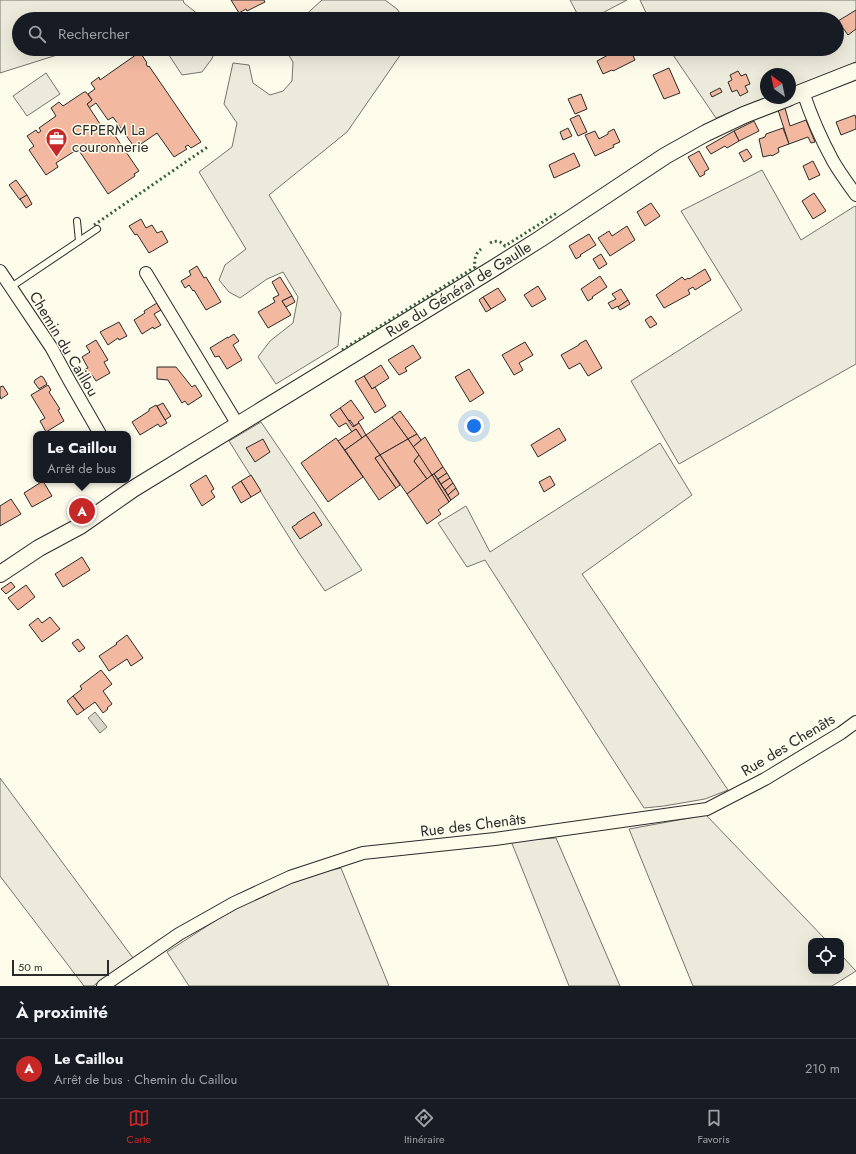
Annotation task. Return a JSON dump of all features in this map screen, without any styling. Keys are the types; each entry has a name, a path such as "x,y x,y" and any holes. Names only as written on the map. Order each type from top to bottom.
{"main road":[{"name":"Rue du Général de Gaulle","path":"796,95 856,71"},
{"name":"Rue du Général de Gaulle","path":"0,574 39,548 80,526 130,485 238,425 494,268 665,156 720,126 773,104"}],"street":[{"path":"796,98 810,111 834,162 856,195"},
{"name":"Chemin du Caillou","path":"0,271 51,347 98,431"},
{"path":"146,273 238,425"},
{"name":"Rue des Chenâts","path":"103,986 179,934 234,903 290,877 363,853 495,839 707,809 765,779 841,733 856,722"}],"lane":[{"path":"77,221 79,241"},
{"path":"11,287 97,229"}],"shaded area":[{"path":"0,0 183,0 184,3 195,12 12,12 12,56 54,56 0,73"},
{"path":"322,0 385,0 399,12 309,12"},
{"path":"570,0 627,0 604,12 576,12"},
{"path":"640,0 856,0 856,62 796,86 796,68 760,68 760,100 716,118 674,56 844,56 844,12 646,12"},
{"path":"170,56 213,56 202,72 182,75"},
{"path":"289,56 400,56 347,132 269,195 341,313 338,346 276,384 258,357 270,341 293,323 298,297 283,272 267,279 240,298 229,292 219,280 225,265 246,249 199,172 232,147 237,123 224,104 233,63 249,65 253,83 270,95 283,91 292,81 293,62"},
{"path":"46,73 60,94 27,116 13,96"},
{"path":"762,170 801,240 855,206 856,207 856,364 679,464 631,381 742,310 681,211"},
{"path":"261,422 362,570 325,591 299,553 229,441"},
{"path":"660,443 692,495 582,574 728,790 705,799 644,808 485,560 467,567 438,523 466,506 490,552"},
{"path":"95,712 107,727 100,733 88,718"},
{"path":"0,778 133,958 93,986 84,986 0,876"},
{"path":"706,815 824,938 808,938 808,974 844,974 844,958 856,971 832,986 693,986 629,829"},
{"path":"556,838 620,986 569,986 511,841"},
{"path":"341,868 389,986 189,986 167,952 218,919 250,901 301,877"}],"building":[{"path":"231,0 264,0 265,2 247,11 246,9 238,12"},
{"path":"856,10 856,29 848,35 844,29 844,17"},
{"path":"134,56 143,56 148,67 149,66 201,142 191,148 188,145 185,147 187,149 174,157 157,133 135,148 113,117 108,120 96,103 89,108 87,104 92,100 88,94 95,89 91,83 99,77 100,80"},
{"path":"606,56 633,56 635,60 613,71 612,70 603,74 597,61"},
{"path":"669,68 680,93 664,99 653,75"},
{"path":"738,71 741,76 746,74 750,84 745,86 748,92 740,96 737,90 732,92 728,82 732,80 730,75"},
{"path":"720,88 722,92 712,97 710,93"},
{"path":"86,92 92,100 87,104 102,127 107,124 139,171 134,174 135,176 108,194 78,149 56,163 58,167 46,175 29,150 34,146 27,136 36,130 38,133 41,131 39,128 56,116 51,108 59,102 63,106"},
{"path":"581,94 587,109 575,114 568,99"},
{"path":"785,108 790,126 806,120 815,142 811,143 808,137 789,144 778,110"},
{"path":"579,115 587,132 578,136 570,119"},
{"path":"855,115 856,129 841,135 836,122"},
{"path":"754,121 759,131 739,141 734,131"},
{"path":"568,128 572,136 563,140 560,132"},
{"path":"783,128 789,144 778,148 779,152 772,156 763,157 759,139 765,137 766,134"},
{"path":"614,129 620,142 613,145 614,147 595,156 585,135 595,131 599,139"},
{"path":"734,131 739,141 727,148 725,146 711,154 706,147"},
{"path":"747,149 752,157 744,162 739,153"},
{"path":"699,151 709,169 700,177 688,157"},
{"path":"574,153 580,166 554,178 549,165"},
{"path":"813,161 820,175 809,180 803,166"},
{"path":"16,180 27,195 20,200 9,185"},
{"path":"814,193 826,211 813,219 802,201"},
{"path":"27,195 32,204 26,208 20,199"},
{"path":"651,203 660,216 645,226 637,212"},
{"path":"141,219 146,228 152,225 157,233 162,231 168,242 149,253 137,234 135,235 129,226"},
{"path":"627,226 635,240 610,256 598,238 609,231 612,236"},
{"path":"589,234 596,245 576,259 569,246"},
{"path":"601,254 607,264 599,269 593,259"},
{"path":"197,266 204,278 206,277 221,302 206,310 194,290 193,291 189,285 185,288 181,281 191,275 189,271"},
{"path":"705,269 711,280 695,290 693,287 688,290 690,294 664,308 656,295 682,277 685,280 688,278 689,279"},
{"path":"600,276 607,287 588,301 581,289"},
{"path":"280,277 292,296 282,301 291,315 268,328 258,312 275,302 273,298 279,295 272,282"},
{"path":"538,286 546,299 532,307 524,295"},
{"path":"498,288 506,300 491,309 483,297"},
{"path":"621,289 628,300 612,309 608,303 616,299 612,294"},
{"path":"292,296 295,302 286,307 282,301"},
{"path":"483,297 491,309 486,312 479,300"},
{"path":"628,300 630,304 620,310 618,307"},
{"path":"157,303 161,310 154,314 161,325 154,329 153,327 142,334 134,320 145,313 144,311"},
{"path":"651,316 657,324 650,328 645,320"},
{"path":"119,322 127,336 119,340 118,338 108,345 100,332"},
{"path":"234,334 239,341 233,345 242,360 227,369 219,356 215,357 210,348"},
{"path":"96,340 108,360 104,362 110,373 96,381 92,375 88,377 84,370 88,368 82,357 90,352 86,346"},
{"path":"586,340 602,368 588,376 580,363 569,369 561,355"},
{"path":"525,342 533,355 519,363 523,370 514,375 502,355"},
{"path":"413,345 421,358 405,368 407,371 399,375 388,360"},
{"path":"381,365 389,378 372,389 364,376"},
{"path":"157,367 176,367 192,387 195,385 202,396 188,405 185,401 182,403 168,380 157,379"},
{"path":"469,369 484,393 470,402 455,377"},
{"path":"41,376 47,384 39,389 34,382"},
{"path":"364,376 372,389 375,387 386,406 375,413 355,381"},
{"path":"48,385 51,390 49,392 60,409 58,410 64,421 45,431 40,421 45,418 31,395"},
{"path":"3,386 8,394 1,399 0,387"},
{"path":"351,400 364,418 354,426 340,408"},
{"path":"163,403 171,416 165,420 157,406"},
{"path":"156,405 167,423 160,427 158,424 140,435 132,422"},
{"path":"340,408 353,427 359,423 366,435 362,438 356,429 352,432 346,423 339,427 330,415"},
{"path":"400,411 417,434 408,439 392,417"},
{"path":"392,417 408,439 380,455 366,435"},
{"path":"559,428 566,440 538,457 531,445"},
{"path":"356,429 362,438 345,450 338,441"},
{"path":"417,434 421,440 413,447 408,439"},
{"path":"366,435 380,455 375,458 396,488 379,500 345,450"},
{"path":"425,437 443,467 432,475 413,447"},
{"path":"336,438 363,477 328,502 301,463"},
{"path":"263,439 270,452 255,462 246,448"},
{"path":"408,439 419,455 414,461 427,479 407,494 380,455"},
{"path":"380,455 400,485 396,488 375,458"},
{"path":"419,455 432,475 427,479 414,461"},
{"path":"443,467 447,473 438,479 434,474"},
{"path":"447,473 450,478 441,484 438,479"},
{"path":"434,474 451,500 449,502 432,475"},
{"path":"206,475 214,489 211,491 215,497 202,506 190,485"},
{"path":"251,475 261,491 251,497 241,481"},
{"path":"432,475 449,502 438,510 441,514 427,524 407,494"},
{"path":"550,476 555,485 544,492 539,482"},
{"path":"450,478 453,483 445,490 441,484"},
{"path":"241,481 251,497 241,503 232,487"},
{"path":"40,483 44,483 52,496 32,507 24,493"},
{"path":"453,483 456,488 448,495 445,490"},
{"path":"456,488 459,494 451,500 448,495"},
{"path":"11,499 21,514 0,526 0,506"},
{"path":"314,512 322,525 300,539 292,527"},
{"path":"82,557 90,570 63,587 55,574"},
{"path":"11,582 15,587 6,594 1,589"},
{"path":"26,585 35,597 18,610 8,598"},
{"path":"50,617 60,629 42,642 29,625 38,618 42,623"},
{"path":"127,635 143,658 131,666 127,659 109,671 99,656"},
{"path":"78,639 85,648 79,652 72,643"},
{"path":"101,670 112,684 103,691 112,704 103,713 95,702 84,710 73,696 82,689 80,686"},
{"path":"73,696 84,710 77,715 67,701"}],"hedge":[{"path":"94,225 209,146"},
{"path":"490,243 498,242 505,246 557,213"},
{"path":"342,350 475,267 475,257 481,249"}],"place":[{"name":"CFPERM La couronnerie","path":"56,158"},
{"name":"Le Caillou","path":"82,511"}]}
